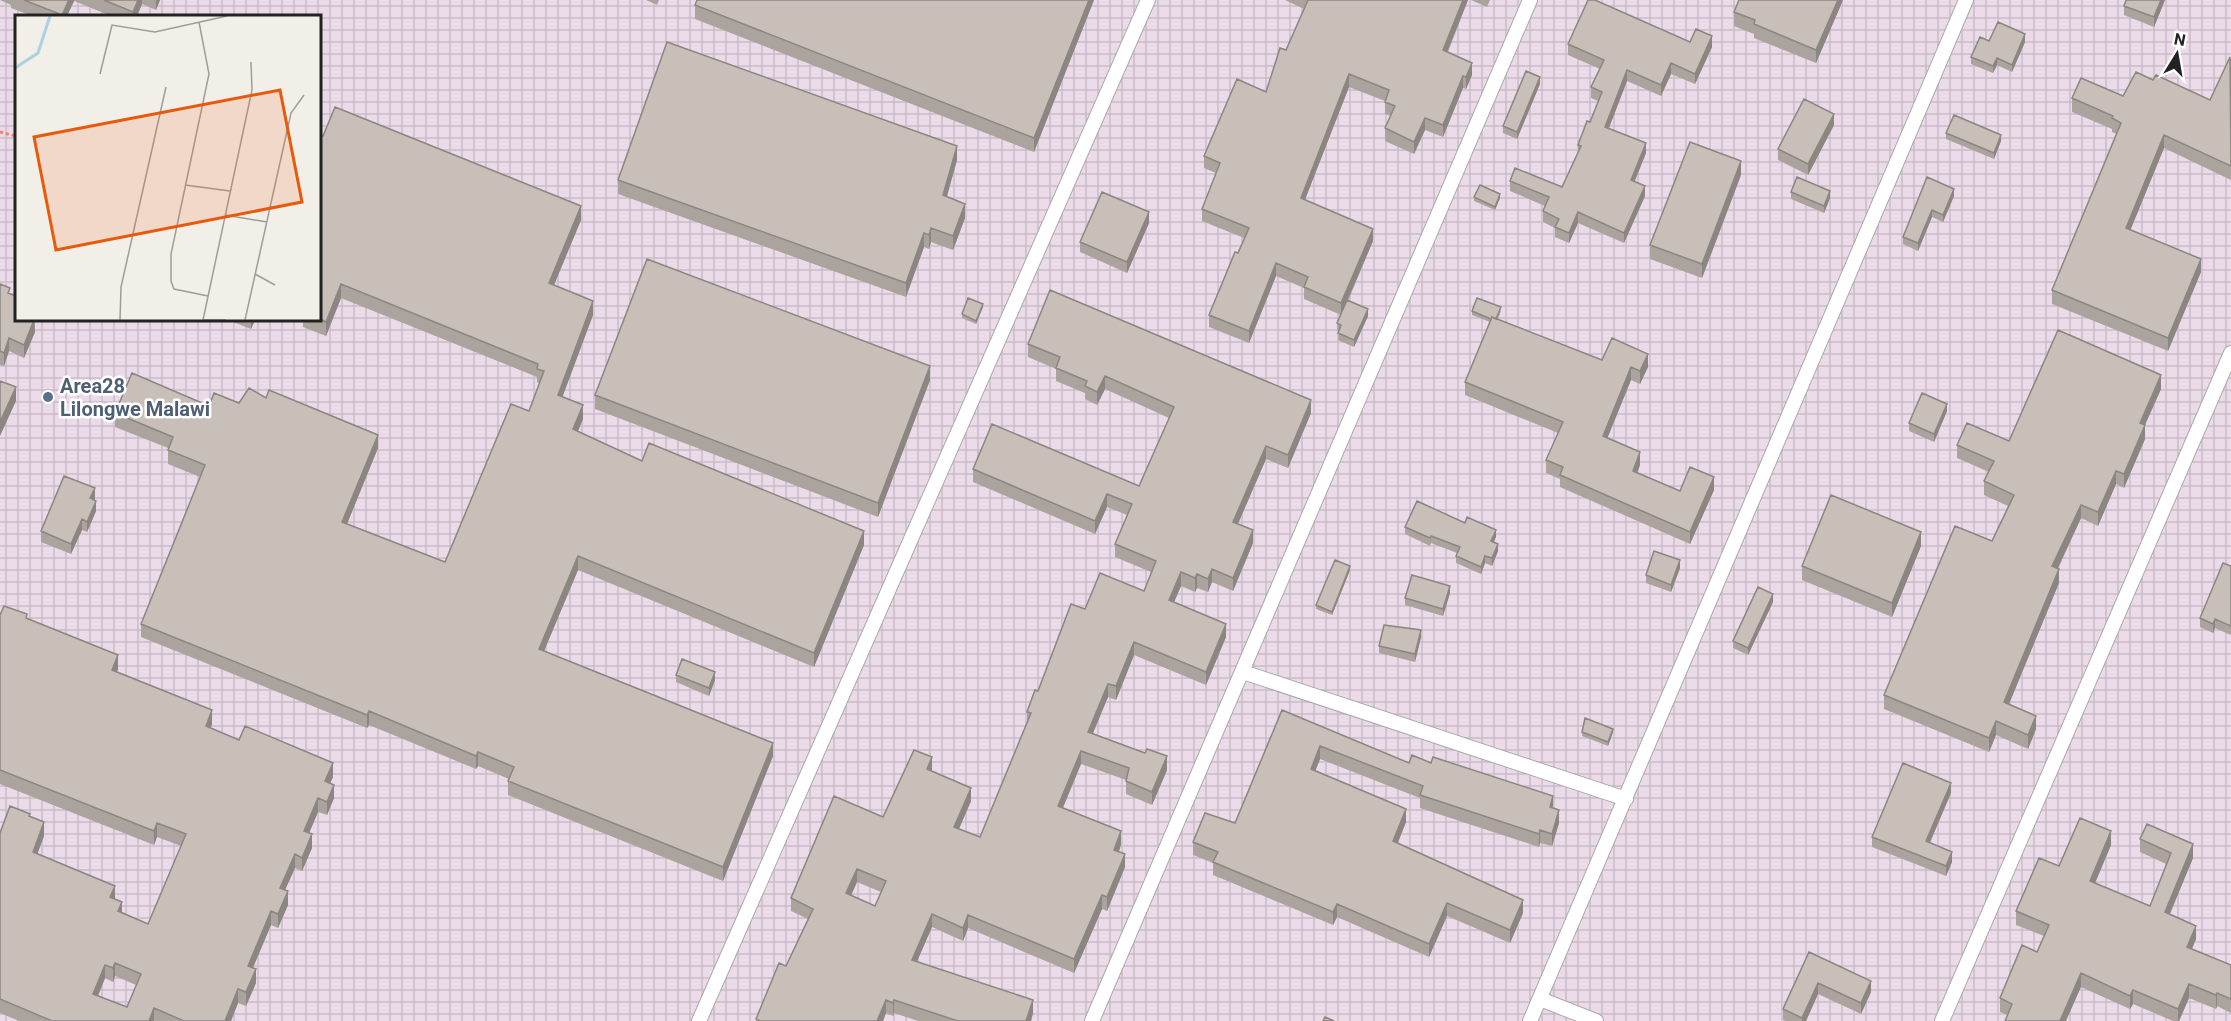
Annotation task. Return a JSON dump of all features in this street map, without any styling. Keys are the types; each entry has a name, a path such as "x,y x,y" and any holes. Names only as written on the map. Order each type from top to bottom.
{"street":[{"path":"699,1021 1148,0"},
{"path":"1092,1021 1181,808 1243,672 1348,420 1530,0"},
{"path":"1530,1021 1966,0"},
{"path":"1942,1021 2231,353"},
{"path":"1243,672 1626,799"},
{"path":"1540,999 1596,1021"}],"path":[{"path":"0,132 15,136"}],"shaded area":[{"path":"0,0 2231,0 2231,1021 0,1021"}],"building":[{"path":"24,0 69,0 62,15"},
{"path":"104,0 138,0 133,12"},
{"path":"697,0 1089,0 1034,138 695,5"},
{"path":"1308,0 1463,0 1443,50 1472,63 1466,77 1463,76 1443,125 1425,118 1414,142 1385,128 1395,106 1385,102 1389,90 1349,74 1301,198 1373,229 1341,303 1304,287 1308,277 1276,263 1249,331 1209,315 1235,252 1238,253 1249,228 1202,209 1220,163 1204,156 1237,79 1266,92 1280,48 1286,50"},
{"path":"1588,0 1595,0 1690,42 1696,29 1712,36 1695,74 1671,63 1661,85 1627,70 1605,127 1646,143 1631,180 1645,186 1624,233 1578,212 1569,233 1555,227 1559,219 1543,211 1549,197 1510,181 1515,168 1562,187 1581,146 1578,145 1587,121 1590,122 1602,92 1591,87 1604,60 1568,44"},
{"path":"1739,0 1838,0 1816,50 1754,24 1755,20 1734,12"},
{"path":"2126,0 2161,0 2154,17 2124,6"},
{"path":"1998,22 2025,34 2012,65 1997,58 1993,66 1971,57 1980,37 1989,41"},
{"path":"667,42 957,146 943,195 965,204 953,236 931,228 929,235 924,233 906,283 618,180"},
{"path":"2230,57 2231,166 2164,135 2126,228 2201,259 2168,338 2052,290 2121,123 2112,118 2113,116 2072,98 2081,78 2123,96 2136,72 2153,80 2156,75 2210,100"},
{"path":"1526,71 1540,77 1517,132 1503,126"},
{"path":"1804,99 1834,114 1808,164 1778,149"},
{"path":"335,107 581,206 549,283 593,301 558,395 583,405 573,429 642,461 649,443 864,531 814,653 578,556 539,649 773,743 723,867 508,781 514,767 478,752 476,756 369,711 367,715 141,624 205,465 168,450 173,437 115,413 132,373 209,406 214,393 239,403 249,388 266,398 269,390 378,435 342,522 445,562 511,404 529,411 544,371 537,369 538,364 341,284 326,322 321,320 321,135 323,136"},
{"path":"1954,115 2001,135 1994,153 1946,133"},
{"path":"1690,142 1741,161 1702,264 1650,245"},
{"path":"1797,177 1830,191 1824,206 1791,192"},
{"path":"1927,177 1954,189 1943,215 1932,210 1918,243 1903,237"},
{"path":"1480,185 1500,194 1495,207 1474,197"},
{"path":"1102,192 1149,212 1127,262 1080,242"},
{"path":"647,259 930,366 878,503 595,395"},
{"path":"0,284 10,288 8,293 15,296 15,321 34,321 24,345 9,338 4,353 0,351"},
{"path":"1050,290 1311,400 1288,455 1266,446 1233,522 1253,530 1233,578 1212,569 1208,579 1197,574 1195,578 1181,572 1169,600 1226,624 1206,672 1134,642 1116,686 1108,684 1088,732 1145,753 1147,749 1167,756 1152,792 1126,781 1129,768 1081,751 1058,806 1121,831 1114,850 1125,854 1107,897 1102,895 1074,959 968,915 963,928 932,914 912,960 1033,1000 1026,1021 958,1021 894,1000 893,1003 886,1000 877,1021 760,1021 756,1019 779,963 786,966 813,909 791,898 834,796 883,817 914,750 932,757 927,769 971,788 954,827 980,837 1031,713 1027,712 1035,690 1038,691 1071,604 1085,609 1100,573 1144,591 1156,561 1115,544 1132,504 1107,494 1095,521 973,469 992,424 1139,486 1174,407 1105,376 1097,392 1085,386 1087,381 1056,368 1060,357 1028,344","holes":["857,869 886,881 875,906 846,893"]},
{"path":"968,298 983,304 976,321 962,314"},
{"path":"1477,298 1501,307 1496,319 1472,311"},
{"path":"1347,300 1368,309 1354,340 1338,333 1341,325 1337,323"},
{"path":"1492,317 1602,360 1612,338 1648,354 1640,371 1631,367 1603,436 1640,452 1633,471 1680,491 1690,467 1714,477 1690,532 1560,475 1563,467 1546,460 1563,422 1465,382"},
{"path":"2058,330 2161,375 2140,423 2145,425 2124,474 2116,471 2098,512 2081,505 2052,566 2059,569 2004,702 2036,716 2028,735 1996,721 1989,738 1884,695 1955,526 1992,541 2014,495 1984,481 1994,461 1957,445 1967,423 2009,441"},
{"path":"0,381 16,387 0,422"},
{"path":"1922,393 1947,404 1934,434 1909,423"},
{"path":"64,476 95,488 90,498 96,501 87,522 82,519 71,544 41,531"},
{"path":"1831,495 1921,532 1892,603 1802,566"},
{"path":"1417,501 1465,523 1467,517 1496,530 1491,541 1498,544 1492,558 1485,556 1481,567 1456,556 1460,547 1405,527"},
{"path":"1654,551 1680,560 1671,585 1646,575"},
{"path":"1335,560 1350,566 1332,612 1316,605"},
{"path":"2223,563 2231,566 2231,626 2215,619 2213,624 2200,618"},
{"path":"1412,575 1450,586 1443,609 1405,598"},
{"path":"1758,587 1773,594 1748,648 1733,641"},
{"path":"4,606 27,614 26,618 118,655 112,670 212,710 206,726 239,740 245,726 333,763 325,781 334,785 327,802 318,798 304,831 312,834 302,858 295,854 280,888 288,891 278,914 271,911 248,966 256,969 246,992 238,989 225,1021 184,1021 154,1008 149,1021 52,1021 0,999 0,833 10,806 44,822 33,852 115,886 110,897 122,902 118,911 148,924 186,834 157,823 154,831 0,770 0,615","holes":["115,963 141,974 127,1007 93,994 105,965 113,968"]},
{"path":"1384,625 1421,630 1415,654 1379,646"},
{"path":"682,659 715,672 709,688 676,675"},
{"path":"1282,710 1409,763 1412,755 1431,763 1433,757 1553,796 1550,807 1559,810 1552,834 1540,830 1539,834 1420,795 1423,786 1320,746 1311,769 1406,809 1393,841 1523,900 1510,930 1447,903 1429,944 1337,904 1333,912 1213,862 1218,852 1193,842 1205,813 1235,823"},
{"path":"1585,718 1613,729 1608,742 1582,732"},
{"path":"1903,763 1951,783 1926,841 1952,852 1946,866 1872,837"},
{"path":"2080,818 2111,831 2090,881 2150,906 2171,853 2140,839 2147,824 2193,844 2165,912 2196,926 2187,947 2231,965 2231,999 2189,984 2178,1009 2133,990 2130,996 2081,973 2060,1021 2005,1021 2012,1004 2000,998 2022,945 2037,952 2049,925 2016,911 2039,858 2059,866"},
{"path":"1809,952 1871,981 1861,1003 1818,983 1802,1018 1783,1009"}],"place":[{"name":"Area28 Lilongwe Malawi","path":"48,397"}]}
